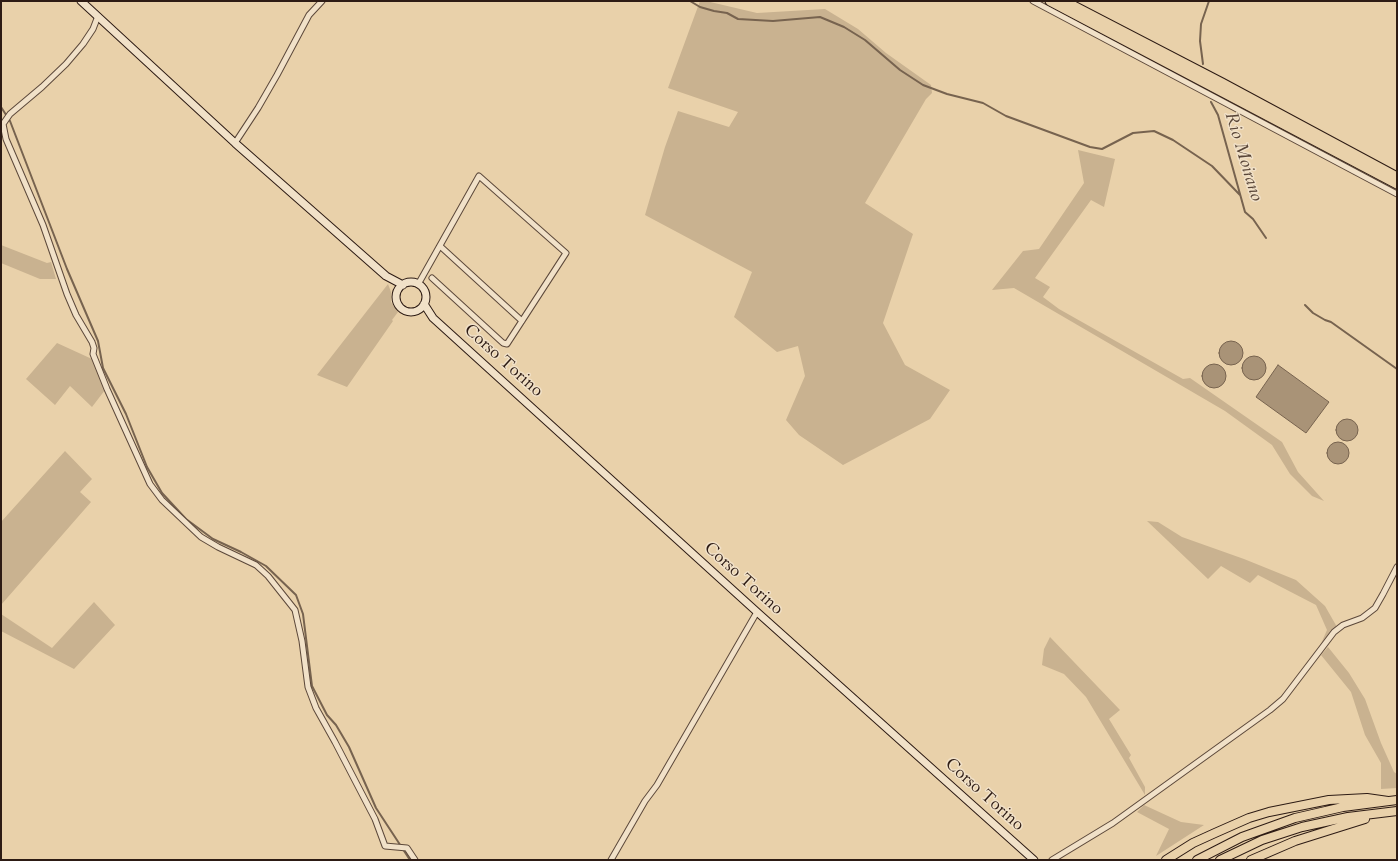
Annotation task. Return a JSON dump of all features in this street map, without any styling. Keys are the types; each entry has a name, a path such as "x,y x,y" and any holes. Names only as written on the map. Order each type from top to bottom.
{"highway":[{"path":"1050,1 1397,184"},
{"path":"1064,1 1222,83 1397,177"}],"main road":[{"path":"81,1 235,143 386,276 403,285"},
{"path":"386,276 397,292"},
{"path":"416,312 422,307 426,299 424,291 417,284 410,283 403,285 397,292 396,302 402,309 407,312 416,312 433,318"},
{"path":"424,304 433,318"},
{"name":"Corso Torino","path":"433,318 757,612 1034,860"},
{"path":"1166,860 1193,843 1249,818 1269,812 1329,800 1367,798 1388,801"},
{"path":"1197,860 1242,837 1276,824 1337,808 1397,800"},
{"path":"1220,860 1262,840 1302,828 1348,817 1397,811"},
{"path":"1251,860 1314,834 1384,812"}],"street":[{"path":"235,143 258,108 309,15 322,1"},
{"path":"1033,1 1397,194"},
{"path":"98,16 93,29 83,44 66,64 10,114 4,124 6,139 43,225 67,294 76,315 92,342 94,348 93,354 107,389 150,484 162,500 201,537 256,565 268,576 295,610 302,641 308,687 316,708 375,819 385,846 407,848 415,860"},
{"path":"417,284 479,176 566,253 508,343 505,344 432,278"},
{"path":"440,246 522,321"},
{"path":"1052,860 1112,823 1270,710 1283,699 1334,632 1343,625 1362,618 1375,608 1397,567"},
{"path":"612,860 645,801 657,785 757,612"}],"shaded area":[{"path":"700,1 706,1 757,13 825,9 858,29 886,53 931,85 932,93 926,99 865,203 913,234 883,323 905,365 950,390 930,419 843,465 799,435 786,420 805,376 798,346 777,352 734,317 752,272 645,215 665,147 678,111 729,127 738,112 668,88"},
{"path":"1078,150 1115,159 1104,207 1091,200 1035,278 1050,287 1043,297 1059,309 1183,379 1190,378 1282,442 1298,472 1324,501 1312,496 1290,474 1272,445 1225,411 1014,288 992,290 1023,251 1039,249 1084,183"},
{"path":"1,245 47,263 51,262 56,279 40,279 1,263"},
{"path":"388,284 391,292 391,302 398,312 347,387 317,375"},
{"path":"1231,341 1236,342 1242,348 1242,358 1236,364 1231,365 1226,364 1220,358 1219,353 1220,348 1226,342"},
{"path":"57,343 92,359 105,390 92,407 70,386 55,405 26,379"},
{"path":"1254,356 1259,357 1265,363 1265,373 1259,379 1254,380 1249,379 1243,373 1242,368 1243,363 1249,357"},
{"path":"1214,364 1219,365 1225,371 1225,381 1219,387 1214,388 1209,387 1203,381 1202,376 1203,371 1209,365"},
{"path":"1278,365 1329,402 1306,433 1256,397"},
{"path":"1347,419 1355,422 1358,430 1355,438 1347,441 1339,438 1336,430 1339,422"},
{"path":"1338,442 1346,445 1349,453 1346,461 1338,464 1330,461 1327,453 1330,445"},
{"path":"65,451 92,479 80,492 91,502 1,605 1,522"},
{"path":"1147,521 1158,522 1182,537 1244,559 1296,580 1325,606 1337,627 1320,646 1327,630 1316,605 1258,575 1250,583 1221,566 1208,579"},
{"path":"94,602 115,625 74,669 1,631 1,614 52,648"},
{"path":"1050,637 1120,710 1109,719 1131,755 1129,758 1145,787 1145,795 1086,697 1064,674 1042,665 1044,649"},
{"path":"1328,647 1349,673 1365,699 1381,743 1394,772 1397,774 1397,788 1381,789 1381,763 1365,735 1351,692 1321,655"},
{"path":"1144,805 1181,822 1204,825 1156,856 1169,829 1137,812"}],"waterway":[{"path":"690,1 700,7 727,13 738,19 773,21 820,17 844,27 865,40 900,70 923,85 947,94 983,103 1006,116 1090,147 1102,149 1133,133 1154,131 1173,140 1212,166 1240,195"},
{"name":"Rio Moirano","path":"1203,64 1200,41 1201,24 1209,1"},
{"name":"Rio Moirano","path":"1211,102 1218,115 1245,212 1253,219 1266,238"},
{"path":"1,107 10,121 67,269 98,341 103,368 126,414 147,467 162,493 186,519 213,539 266,566 296,595 303,614 312,686 327,715 336,725 349,747 376,808 410,860"},
{"name":"Rio Moirano","path":"1305,305 1313,313 1331,322 1397,369"}]}
